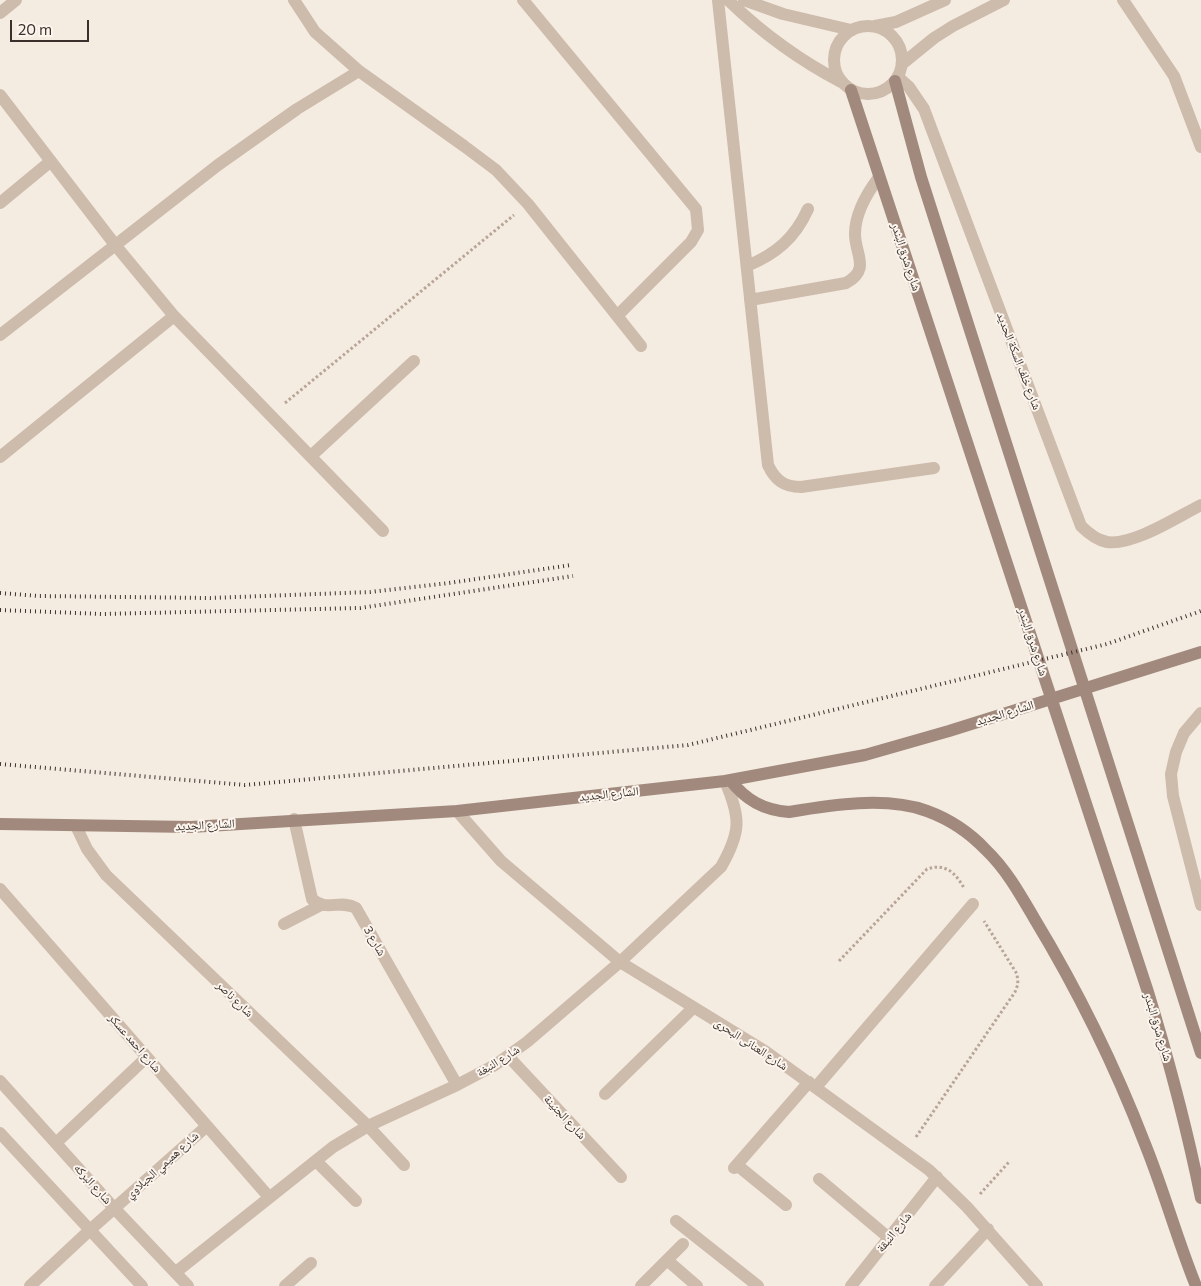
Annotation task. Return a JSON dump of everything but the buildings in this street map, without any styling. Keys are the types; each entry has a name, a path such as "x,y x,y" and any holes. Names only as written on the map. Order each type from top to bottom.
{"main road":[{"path":"896,79 921,177 1201,1053"},
{"name":"شارع شرق البندر","path":"847,86 880,177 1148,992 1187,1130 1201,1198"},
{"name":"الشارع الجديد","path":"0,824 191,827 294,819 457,811 727,780 865,755 949,731 1201,652"},
{"path":"727,780 749,800 775,811 789,812 878,802 903,804 926,810 948,820 969,834 987,850 1007,876 1049,942 1100,1041 1145,1144 1196,1286"}],"street":[{"path":"0,13 16,0"},
{"path":"294,0 315,32 359,71 496,170 528,204 641,346"},
{"path":"523,0 696,209 698,230 691,242 617,316"},
{"path":"718,0 768,465 777,479 784,484 801,487 934,468"},
{"path":"728,0 784,48 817,69 863,94 875,94 886,90 896,79 902,64 901,51 896,40 886,31 874,26"},
{"path":"744,0 783,14 851,30"},
{"path":"847,86 836,72 834,60 836,48 842,38 851,30 862,26 874,26 903,19 945,0"},
{"path":"902,64 940,34 1004,0"},
{"path":"1123,0 1174,76 1201,146"},
{"path":"0,335 218,165 297,109 359,71"},
{"name":"شارع خلف السكة الحديد","path":"896,79 909,87 924,109 1080,526 1091,536 1098,539 1106,542 1120,542 1134,538 1201,505"},
{"path":"0,95 116,246 174,316 383,531"},
{"path":"0,203 51,161"},
{"path":"750,300 846,283 856,276 861,262 855,235 858,218 870,189 880,177"},
{"path":"747,266 762,260 789,240 797,230 808,209"},
{"path":"0,457 174,316"},
{"path":"311,456 414,361"},
{"path":"1201,713 1184,733 1176,752 1171,774 1173,796 1197,873 1201,905"},
{"name":"شارع النبغة","path":"176,1272 333,1147 368,1126 495,1066 528,1042 620,962 721,867 732,848 737,826 735,804 727,780"},
{"name":"شارع العنانى البحرى","path":"457,811 501,860 620,962 765,1051 906,1152 937,1177 988,1229 1037,1286"},
{"path":"294,819 310,894 316,903 321,905"},
{"name":"شارع ناصر","path":"76,826 87,849 106,875 368,1126 404,1165"},
{"name":"شارع احمد عسكر","path":"0,889 269,1197"},
{"name":"شارع 3","path":"321,905 345,904 356,908 458,1085"},
{"path":"786,1205 736,1167 812,1085 973,904"},
{"path":"284,924 321,905"},
{"path":"605,1094 693,1008"},
{"name":"شارع الجنينة","path":"508,1056 621,1177"},
{"path":"56,1142 147,1057"},
{"name":"شارع البركه","path":"0,1081 114,1208 188,1286"},
{"name":"شارع هميمي الجبلاوي","path":"30,1286 90,1229 207,1126"},
{"path":"0,1133 142,1286"},
{"path":"316,1161 356,1201"},
{"name":"شارع النبقة","path":"851,1286 937,1177"},
{"path":"819,1180 889,1238"},
{"path":"676,1221 758,1286"},
{"path":"935,1286 988,1229"},
{"path":"641,1286 684,1244"},
{"path":"667,1260 697,1286"},
{"path":"285,1286 311,1263"}],"path":[{"path":"270,415 528,204"},
{"path":"839,962 927,870 935,866 947,869 958,876 1016,974 1018,984 1015,992 906,1152"},
{"path":"967,1207 1009,1162"}],"railway":[{"path":"0,593 39,596 210,598 370,592 449,583 571,565"},
{"path":"0,610 102,614 360,608 573,576"},
{"path":"0,764 245,785 688,745 1107,644 1201,611"}]}
